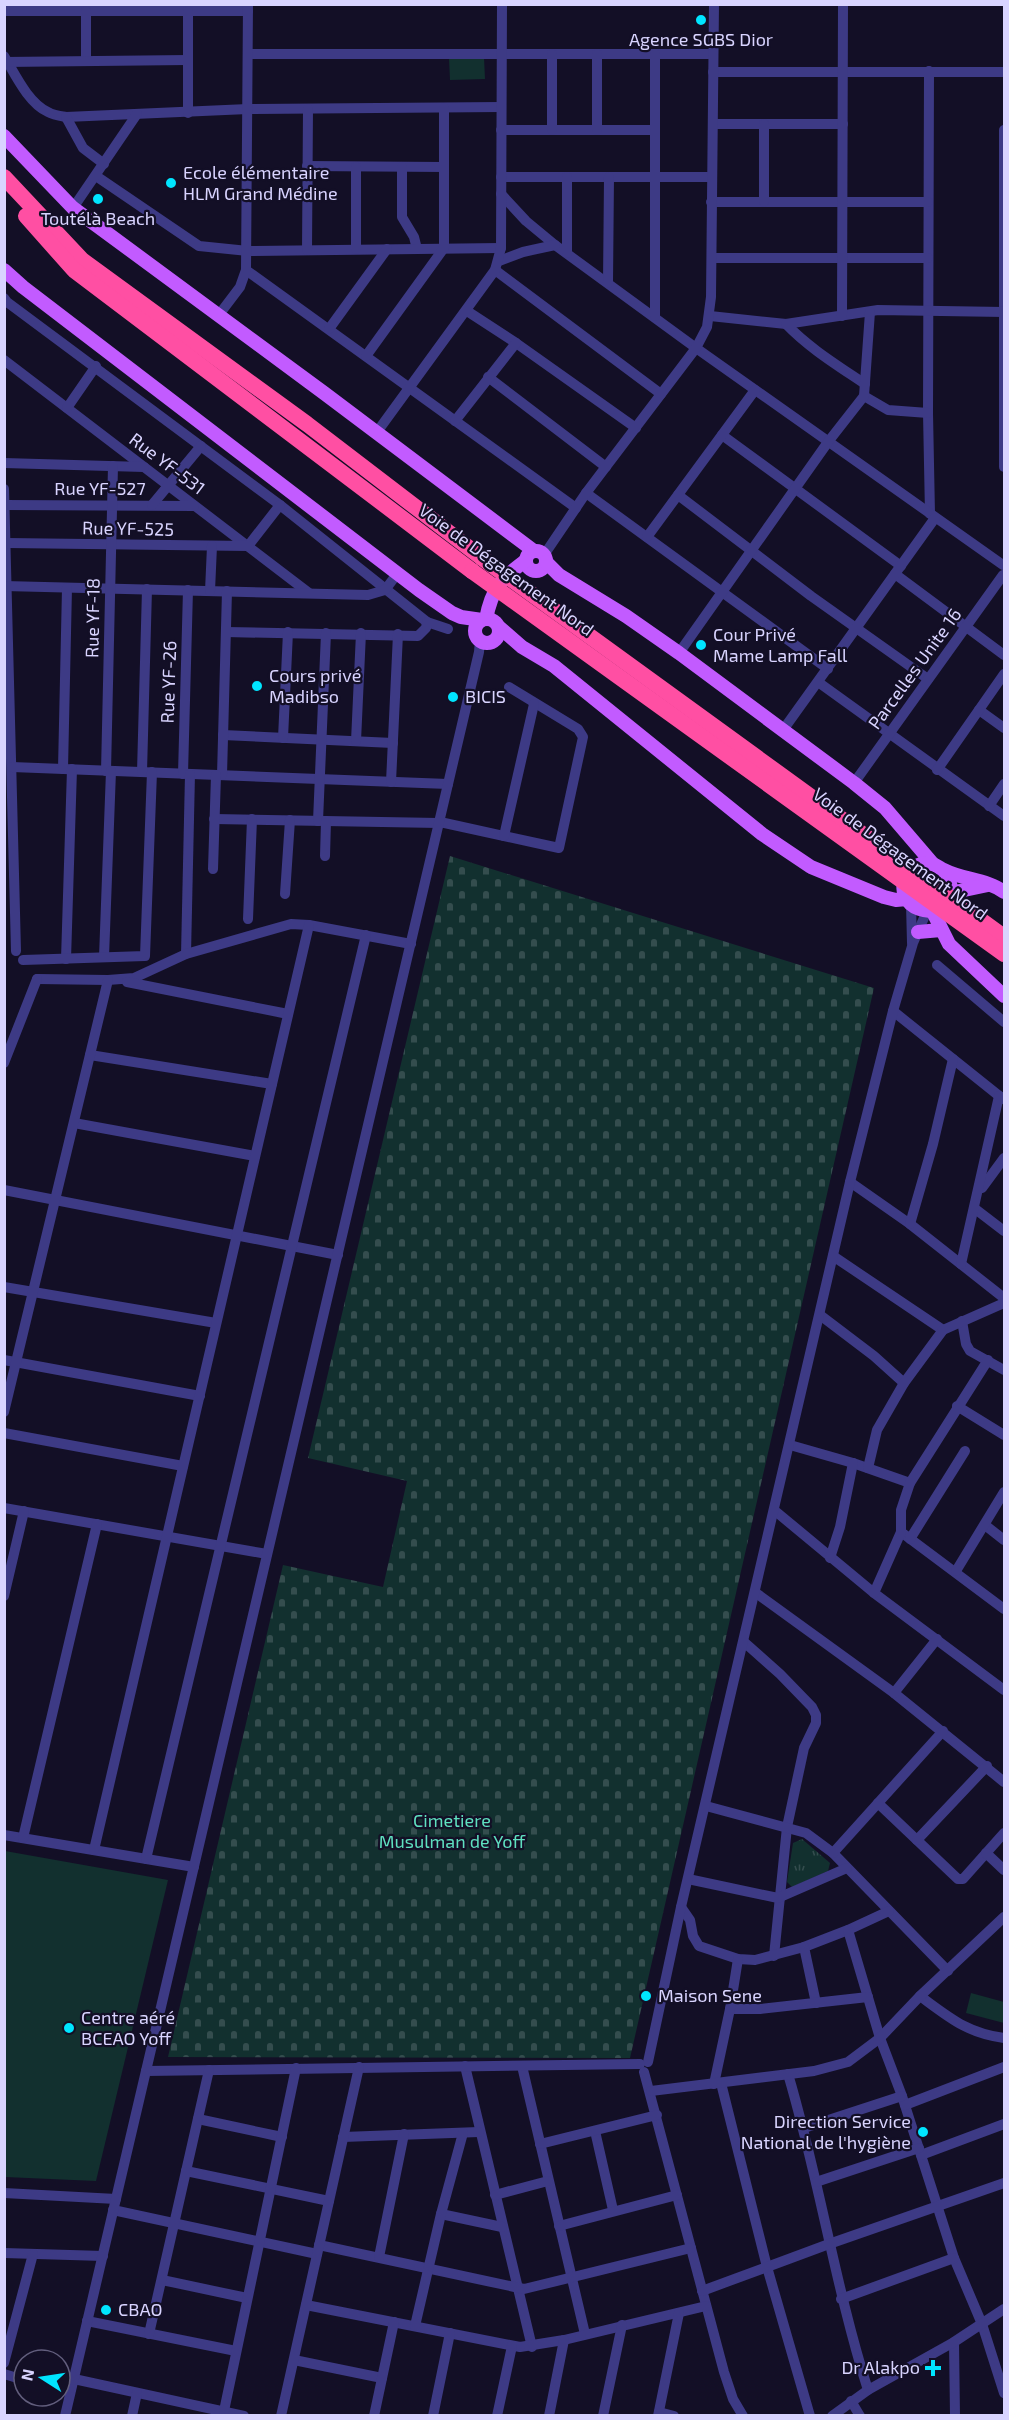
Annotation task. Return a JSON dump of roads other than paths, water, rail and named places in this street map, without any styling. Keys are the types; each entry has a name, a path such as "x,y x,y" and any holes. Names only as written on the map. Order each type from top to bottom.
{"highway":[{"name":"Voie de Dégagement Nord","path":"4,177 82,260 307,424 477,565 1005,937"},
{"name":"Voie de Dégagement Nord","path":"4,194 74,270 1005,954"}],"main road":[{"path":"4,136 74,208 517,537 535,561 626,616 679,653 885,808 950,880 938,904 941,930 949,944 1005,996"},
{"path":"4,270 23,287 397,574 461,617 487,632 522,647 554,666 762,834 811,867 890,899 907,897 938,904 1000,887"},
{"path":"487,632 502,589 512,578 535,561"},
{"path":"905,831 915,867"},
{"path":"907,897 907,875 915,867 938,867 1000,887"},
{"path":"938,904 949,944"},
{"path":"915,938 941,930"}],"street":[{"path":"377,432 467,311 497,266 501,248 502,4"},
{"path":"535,561 696,348 703,337 710,316 714,4"},
{"path":"842,316 843,4"},
{"path":"4,11 129,8 188,11 248,8 248,250 246,270 240,287 218,316"},
{"path":"82,9 86,60"},
{"path":"188,11 188,113"},
{"path":"248,54 712,54"},
{"path":"552,54 552,130"},
{"path":"597,54 597,130"},
{"path":"655,316 656,54"},
{"path":"5,59 39,106 49,113 66,117 248,109 501,107"},
{"path":"5,59 188,60"},
{"path":"713,72 1005,72"},
{"path":"783,730 898,570 933,516 928,413 929,72"},
{"path":"366,356 444,248 444,108"},
{"path":"307,250 308,109"},
{"path":"74,208 137,114"},
{"path":"66,117 83,148 104,164"},
{"path":"712,124 843,124"},
{"path":"764,124 764,202"},
{"path":"501,130 655,130"},
{"path":"1005,130 1005,467"},
{"path":"307,166 444,166"},
{"path":"356,166 356,249"},
{"path":"402,167 403,222 414,237 417,249"},
{"path":"96,176 199,246 248,250 501,248"},
{"path":"501,177 712,177"},
{"path":"567,177 567,253"},
{"path":"608,283 609,177"},
{"path":"501,194 526,221 555,245 933,516 1004,570"},
{"path":"711,202 928,202"},
{"path":"497,266 523,252 555,245"},
{"path":"329,329 387,249"},
{"path":"711,258 928,258"},
{"path":"497,266 661,394"},
{"path":"246,270 576,508"},
{"path":"5,301 96,366 280,505 427,622 448,629"},
{"path":"710,316 786,324 878,310 1004,312"},
{"path":"467,311 636,428"},
{"path":"679,653 828,442 864,396 870,312"},
{"path":"786,324 820,354 865,384"},
{"path":"455,421 516,343"},
{"name":"Rue YF-531","path":"4,360 309,593"},
{"path":"67,408 96,366"},
{"path":"488,377 606,467"},
{"path":"647,537 755,390"},
{"path":"864,396 888,410 928,413"},
{"path":"722,435 795,489 1005,655"},
{"path":"152,505 201,446"},
{"path":"4,463 144,467"},
{"name":"Rue YF-18","path":"104,957 113,466"},
{"path":"4,489 7,543 8,699 12,767 9,782 10,891 16,951 37,979"},
{"path":"586,493 828,669"},
{"path":"678,495 730,533 751,552 928,679"},
{"name":"Rue YF-527","path":"5,505 195,506"},
{"path":"248,546 280,505"},
{"name":"Rue YF-525","path":"7,543 248,546"},
{"path":"210,591 212,546"},
{"name":"Parcelles Unite 16","path":"854,783 1004,570"},
{"path":"6,586 368,595 385,590 397,574"},
{"path":"66,959 67,588"},
{"path":"23,960 145,956 147,590"},
{"name":"Rue YF-26","path":"186,954 188,591"},
{"path":"213,869 214,819 223,735 226,591"},
{"path":"226,632 361,633 418,636 426,628 427,622"},
{"path":"284,738 288,632"},
{"path":"72,2372 103,2256 439,822 487,632"},
{"path":"325,856 320,779 326,633"},
{"path":"356,741 361,633"},
{"path":"391,782 398,634"},
{"path":"937,770 1005,675"},
{"path":"818,682 890,733 937,770 1005,816"},
{"path":"214,819 439,822 560,848 584,737 578,729 509,687"},
{"path":"504,836 534,704"},
{"path":"979,710 1005,728"},
{"path":"223,735 393,743"},
{"path":"12,767 448,784"},
{"path":"989,806 1005,784"},
{"path":"248,919 252,819"},
{"path":"285,894 290,820"},
{"path":"907,897 915,938"},
{"path":"743,2415 733,2400 702,2291 650,2087 642,2066 651,2045 850,1182 893,1011 915,938 938,904"},
{"path":"37,979 134,978 186,954 291,924 309,924 411,944"},
{"path":"94,1850 309,924"},
{"path":"146,1859 366,935"},
{"path":"4,951 16,951"},
{"path":"937,965 1005,1022"},
{"path":"4,1064 8,1044 37,979"},
{"path":"111,980 288,1014"},
{"path":"4,1412 90,1055 111,980"},
{"path":"893,1011 1002,1098 961,1264"},
{"path":"90,1055 272,1084"},
{"path":"910,1224 933,1144 953,1059"},
{"path":"74,1123 255,1156"},
{"path":"978,1193 1005,1158"},
{"path":"850,1182 910,1224 1005,1298"},
{"path":"4,1191 338,1255"},
{"path":"974,1208 1005,1232"},
{"path":"833,1256 944,1330"},
{"path":"4,1287 216,1323"},
{"path":"868,1468 877,1430 904,1383 944,1330 1005,1303"},
{"path":"820,1315 874,1356 904,1383"},
{"path":"962,1321 966,1344 970,1351 1005,1370"},
{"path":"4,1360 200,1396"},
{"path":"988,1360 910,1483 901,1510 905,1536 956,1571 1005,1609"},
{"path":"957,1406 1005,1435"},
{"path":"4,1433 183,1466"},
{"path":"790,1446 854,1463 910,1483"},
{"path":"874,1593 905,1536 965,1451"},
{"path":"830,1558 840,1527 854,1463"},
{"path":"956,1571 1005,1492"},
{"path":"4,1508 267,1554"},
{"path":"774,1510 874,1593 1005,1690"},
{"path":"4,1596 24,1511"},
{"path":"23,1838 97,1524"},
{"path":"985,1525 1005,1540"},
{"path":"756,1593 894,1693 1005,1782"},
{"path":"894,1693 937,1640"},
{"path":"744,1642 780,1674 812,1707 816,1715 816,1723 804,1748 787,1827 778,1898 774,1956"},
{"path":"833,1853 943,1731"},
{"path":"917,1840 987,1766"},
{"path":"878,1803 958,1879 963,1879 1005,1833"},
{"path":"706,1806 806,1833 833,1853 948,1971"},
{"path":"4,1835 194,1867"},
{"path":"986,1853 1005,1870"},
{"path":"688,1879 778,1898 847,1868"},
{"path":"681,1907 690,1920 693,1936 699,1946 738,1959 755,1960 804,1947 889,1911"},
{"path":"650,2087 717,2084 788,2074 840,2065 857,2057 1005,1917"},
{"path":"848,1930 879,2038 903,2101 954,2258 982,2324 1005,2393"},
{"path":"804,1947 816,2003"},
{"path":"738,1959 717,2084 810,2415"},
{"path":"920,1996 964,2028 987,2036 1005,2038"},
{"path":"730,2009 760,2009 868,1997"},
{"path":"465,2066 532,2347"},
{"path":"522,2066 585,2334"},
{"path":"146,2071 358,2067 642,2066"},
{"path":"281,2415 358,2067"},
{"path":"804,2128 903,2101 1005,2067"},
{"path":"224,2412 296,2068"},
{"path":"149,2334 209,2070"},
{"path":"788,2074 804,2128 841,2299 868,2390"},
{"path":"540,2144 657,2115"},
{"path":"198,2119 282,2137"},
{"path":"816,2182 920,2152 1005,2124"},
{"path":"595,2131 613,2210"},
{"path":"343,2137 479,2132"},
{"path":"416,2326 441,2214 463,2133"},
{"path":"379,2257 404,2134"},
{"path":"186,2171 329,2201"},
{"path":"495,2195 548,2181"},
{"path":"702,2291 1005,2183"},
{"path":"4,2193 116,2199"},
{"path":"559,2226 677,2195"},
{"path":"113,2210 260,2242 379,2257 520,2289 691,2248"},
{"path":"441,2214 502,2227"},
{"path":"4,2253 103,2256"},
{"path":"4,2363 33,2254"},
{"path":"841,2299 954,2258"},
{"path":"162,2280 247,2298"},
{"path":"306,2305 512,2346 532,2347 706,2306"},
{"path":"832,2415 868,2390 954,2342 1005,2309"},
{"path":"674,2415 658,2414 679,2313"},
{"path":"87,2321 236,2351"},
{"path":"374,2415 394,2322"},
{"path":"603,2415 622,2325"},
{"path":"433,2415 450,2333"},
{"path":"549,2415 564,2340"},
{"path":"954,2342 956,2415"},
{"path":"497,2415 512,2346"},
{"path":"294,2360 382,2378"},
{"path":"72,2385 138,2392 244,2415"},
{"path":"132,2415 138,2392"},
{"path":"851,2401 860,2415"}],"place":[{"name":"Agence SGBS Dior","path":"701,20"},
{"name":"Ecole élémentaire HLM Grand Médine","path":"171,183"},
{"name":"Toutélà Beach","path":"98,199"},
{"name":"Cour Privé Mame Lamp Fall","path":"701,645"},
{"name":"Cours privé Madibso","path":"257,686"},
{"name":"BICIS","path":"453,697"},
{"name":"Maison Sene","path":"646,1996"},
{"name":"Centre aéré BCEAO Yoff","path":"69,2028"},
{"name":"Direction Service National de l'hygiène","path":"923,2132"},
{"name":"CBAO","path":"106,2310"},
{"name":"Dr Alakpo","path":"933,2368"}],"park label":[{"name":"Cimetiere Musulman de Yoff","path":"452,1831"}]}
